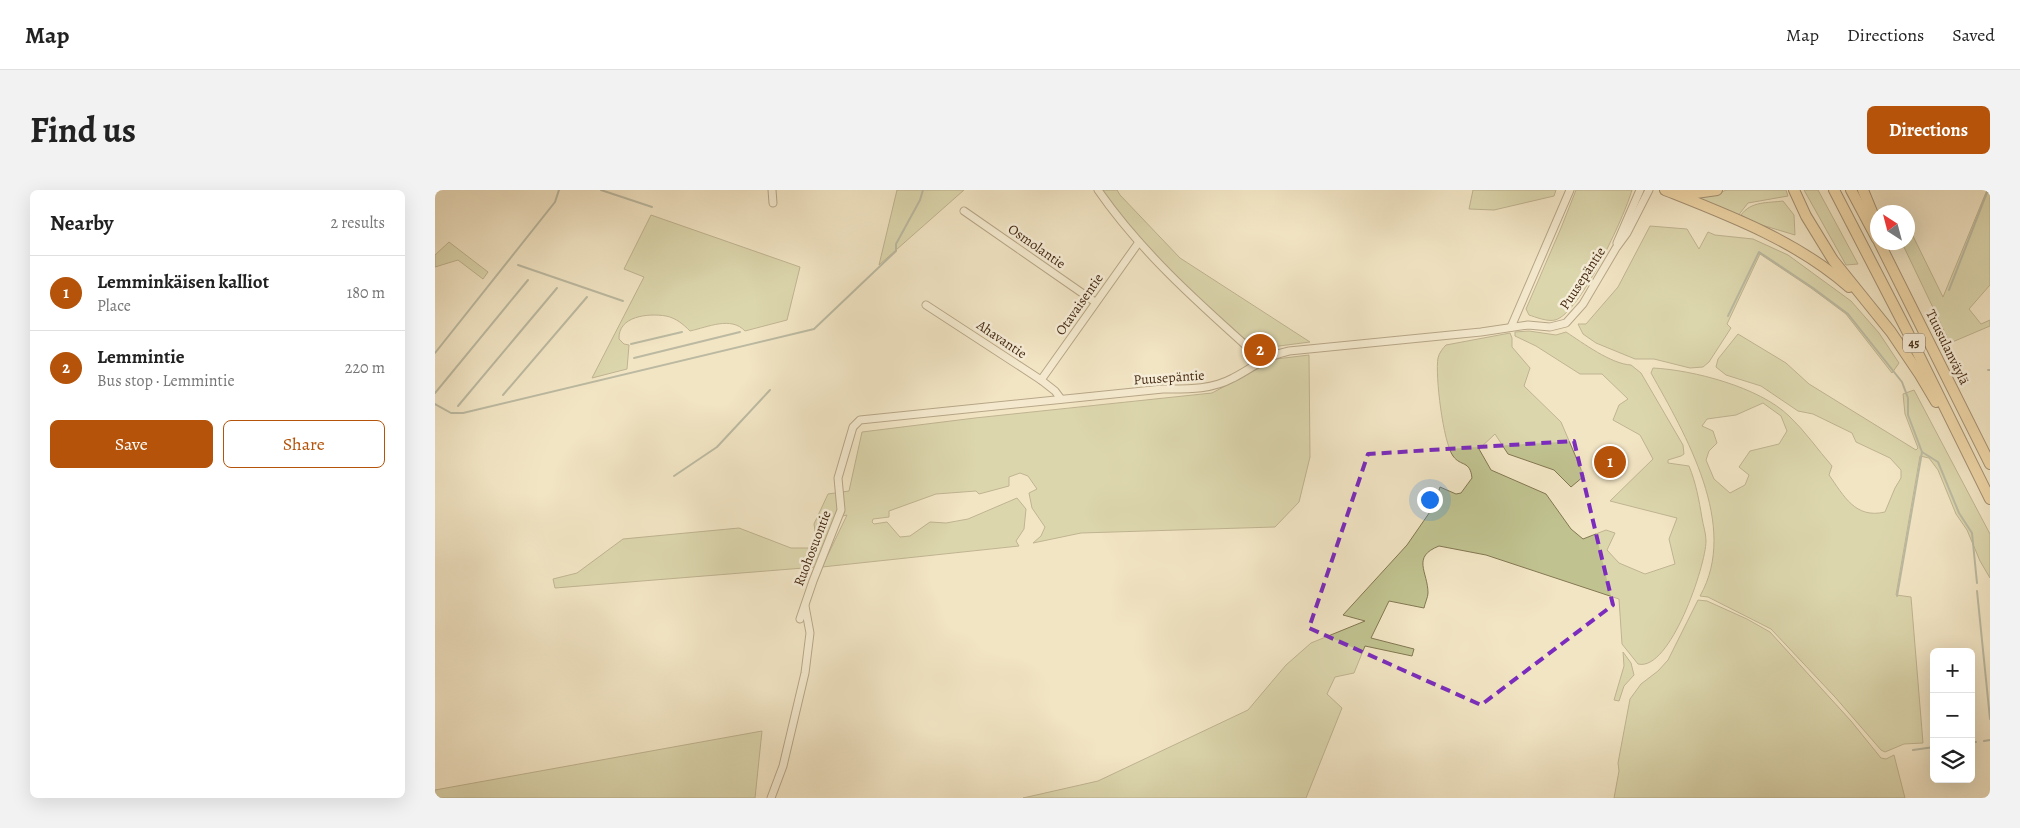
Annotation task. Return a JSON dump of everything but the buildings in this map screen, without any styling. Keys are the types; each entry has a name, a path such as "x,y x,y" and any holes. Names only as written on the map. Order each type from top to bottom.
{"highway":[{"path":"1665,190 1783,242 1823,268 1867,304"},
{"path":"1683,190 1705,193 1717,190"},
{"path":"1794,190 1806,216 1833,260 1904,351 1959,436"},
{"name":"Tuusulanväylä","path":"1834,190 1903,322 1990,499"},
{"name":"Tuusulanväylä","path":"1851,190 1870,226"},
{"path":"1863,190 1870,207"},
{"name":"Tuusulanväylä","path":"1883,250 1990,464"},
{"path":"1889,250 1916,315"}],"street":[{"path":"772,190 773,203"},
{"path":"1098,190 1116,216 1176,281 1262,360"},
{"path":"1511,328 1570,190"},
{"name":"Puusepäntie","path":"1616,248 1621,231 1640,190"},
{"name":"Puusepäntie","path":"853,427 860,420 1163,389 1210,387 1233,378 1262,360 1289,351 1511,328 1529,324 1550,328 1561,325 1569,321 1583,304 1627,233 1649,190"},
{"name":"Osmolantie","path":"964,212 1095,302"},
{"name":"Otavaisentie","path":"1041,380 1139,242"},
{"name":"Ahavantie","path":"926,305 1041,380 1061,399"},
{"name":"Ruohosuontie","path":"800,620 841,510 838,478 853,427"},
{"path":"771,798 783,766 805,673 810,633 805,606"}],"highlighted area":[{"path":"1574,441 1613,605 1481,705 1309,628 1368,454"}],"green space":[{"path":"897,190 964,190 879,265"},
{"path":"1101,190 1117,190 1180,258 1310,342 1256,349 1162,265 1123,220"},
{"path":"1473,190 1556,190 1554,196 1494,210 1469,209"},
{"path":"1576,190 1632,190 1611,241 1589,283 1577,301 1565,314 1555,320 1545,320 1529,315 1526,309"},
{"path":"1726,190 1786,190 1788,196 1748,203 1737,217 1692,196 1718,194"},
{"path":"1804,190 1818,190 1858,264 1846,265"},
{"path":"1987,190 1990,190 1990,285 1969,309 1981,324 1990,320 1990,326 1950,343 1905,250 1915,250 1915,240 1943,297"},
{"path":"1783,201 1794,215 1795,235 1755,223 1741,215 1745,210 1755,205"},
{"path":"651,215 800,267 787,320 745,331 733,324 726,323 690,331 673,318 666,316 651,315 635,318 623,325 620,331 619,339 624,344 629,345 627,369 592,378 644,277 624,269"},
{"path":"1650,226 1687,229 1699,249 1708,232 1715,235 1753,239 1788,255 1851,301 1879,333 1899,363 1892,373 1846,314 1760,254 1727,324 1731,328 1709,362 1703,367 1690,368 1654,359 1635,359 1596,343 1583,334 1578,324 1586,324 1618,287"},
{"path":"449,242 488,272 483,279 458,260 435,267 435,255"},
{"path":"1529,331 1556,335 1566,332 1606,357 1631,365 1641,373 1683,445 1684,454 1668,460 1668,463 1689,466 1697,492 1706,541 1693,593 1674,635 1662,652 1650,662 1638,664 1622,644 1619,599 1486,555 1439,546 1430,550 1423,560 1428,593 1424,608 1389,601 1371,638 1414,649 1412,656 1365,646 1354,673 1335,677 1327,694 1342,708 1306,798 1023,798 1098,781 1248,710 1286,665 1311,643 1365,621 1343,615 1407,545 1434,506 1440,487 1456,494 1461,493 1472,478 1467,466 1453,456 1449,448 1443,423 1437,367 1441,351 1446,345 1510,333 1512,347 1530,368 1524,386 1561,422 1584,476 1571,487 1554,470 1508,454 1495,434 1479,449 1491,470 1546,494 1571,529 1583,539 1606,530 1615,533 1607,550 1619,563 1645,574 1675,564 1669,539 1677,518 1610,501 1653,459 1640,435 1613,420 1619,405 1628,399 1602,374 1580,374 1536,346 1515,336 1515,332"},
{"path":"1738,334 1786,363 1809,384 1916,450 1918,448 1905,414 1903,394 1914,390 1990,534 1990,578 1980,561 1967,530 1956,514 1938,470 1929,458 1920,456 1896,595 1911,597 1923,743 1904,744 1885,752 1881,750 1835,697 1771,629 1708,597 1700,596 1711,569 1714,540 1711,511 1703,481 1692,452 1651,373 1653,368 1706,376 1743,389 1776,406 1795,422 1832,466 1829,475 1845,498 1858,509 1875,513 1885,512 1901,478 1901,470 1890,458 1856,442 1852,433 1813,414 1798,411 1761,386 1726,375 1716,367 1718,359","holes":["1763,403 1781,416 1787,431 1779,444 1750,451 1739,467 1749,475 1745,485 1730,493 1714,479 1706,460 1709,451 1717,443 1713,431 1702,426 1707,419 1736,415"]},
{"path":"1309,355 1310,457 1299,502 1275,527 1081,533 1033,543 1041,536 1045,527 1032,508 1029,493 1037,489 1028,476 1020,473 1009,477 1009,486 979,494 976,491 936,494 889,511 889,517 873,519 872,522 874,524 887,522 900,537 910,536 930,522 946,523 968,519 1017,498 1026,509 1024,529 1016,541 1019,546 822,567 847,515 835,518 816,567 555,588 553,579 577,573 623,539 739,528 791,548 810,548 816,538 814,524 828,494 849,491 862,432 1212,393 1276,359"},
{"path":"1698,600 1707,601 1747,619 1770,632 1851,721 1881,758 1886,759 1894,755 1905,798 1614,798 1619,771 1618,763 1630,699 1641,684 1658,671 1668,660"},
{"path":"1623,652 1631,663 1634,675 1624,686 1619,701 1614,700 1624,666"},
{"path":"762,731 755,798 435,798 435,790"}],"waterway":[{"path":"435,353 555,202 559,190"},
{"path":"601,190 652,207"},
{"path":"435,404 451,413 463,413 814,329 896,251 896,244 920,200 923,190"},
{"path":"1949,290 1988,190"},
{"path":"1728,316 1759,252 1848,314 1902,382 1908,398 1908,415 1922,452 1938,462 1959,513 1972,533 1977,583"},
{"path":"518,265 623,301"},
{"path":"435,393 528,280"},
{"path":"458,406 557,288"},
{"path":"503,395 587,297"},
{"path":"631,344 682,332"},
{"path":"634,358 740,332"},
{"path":"674,476 717,447 770,390"},
{"path":"1897,596 1922,452"},
{"path":"1977,591 1990,719"},
{"path":"1984,741 1990,740"},
{"path":"1913,750 1930,748"}],"place":[{"name":"Lemmintie","path":"1260,350"},
{"name":"Lemminkäisen kalliot","path":"1610,462"}]}
